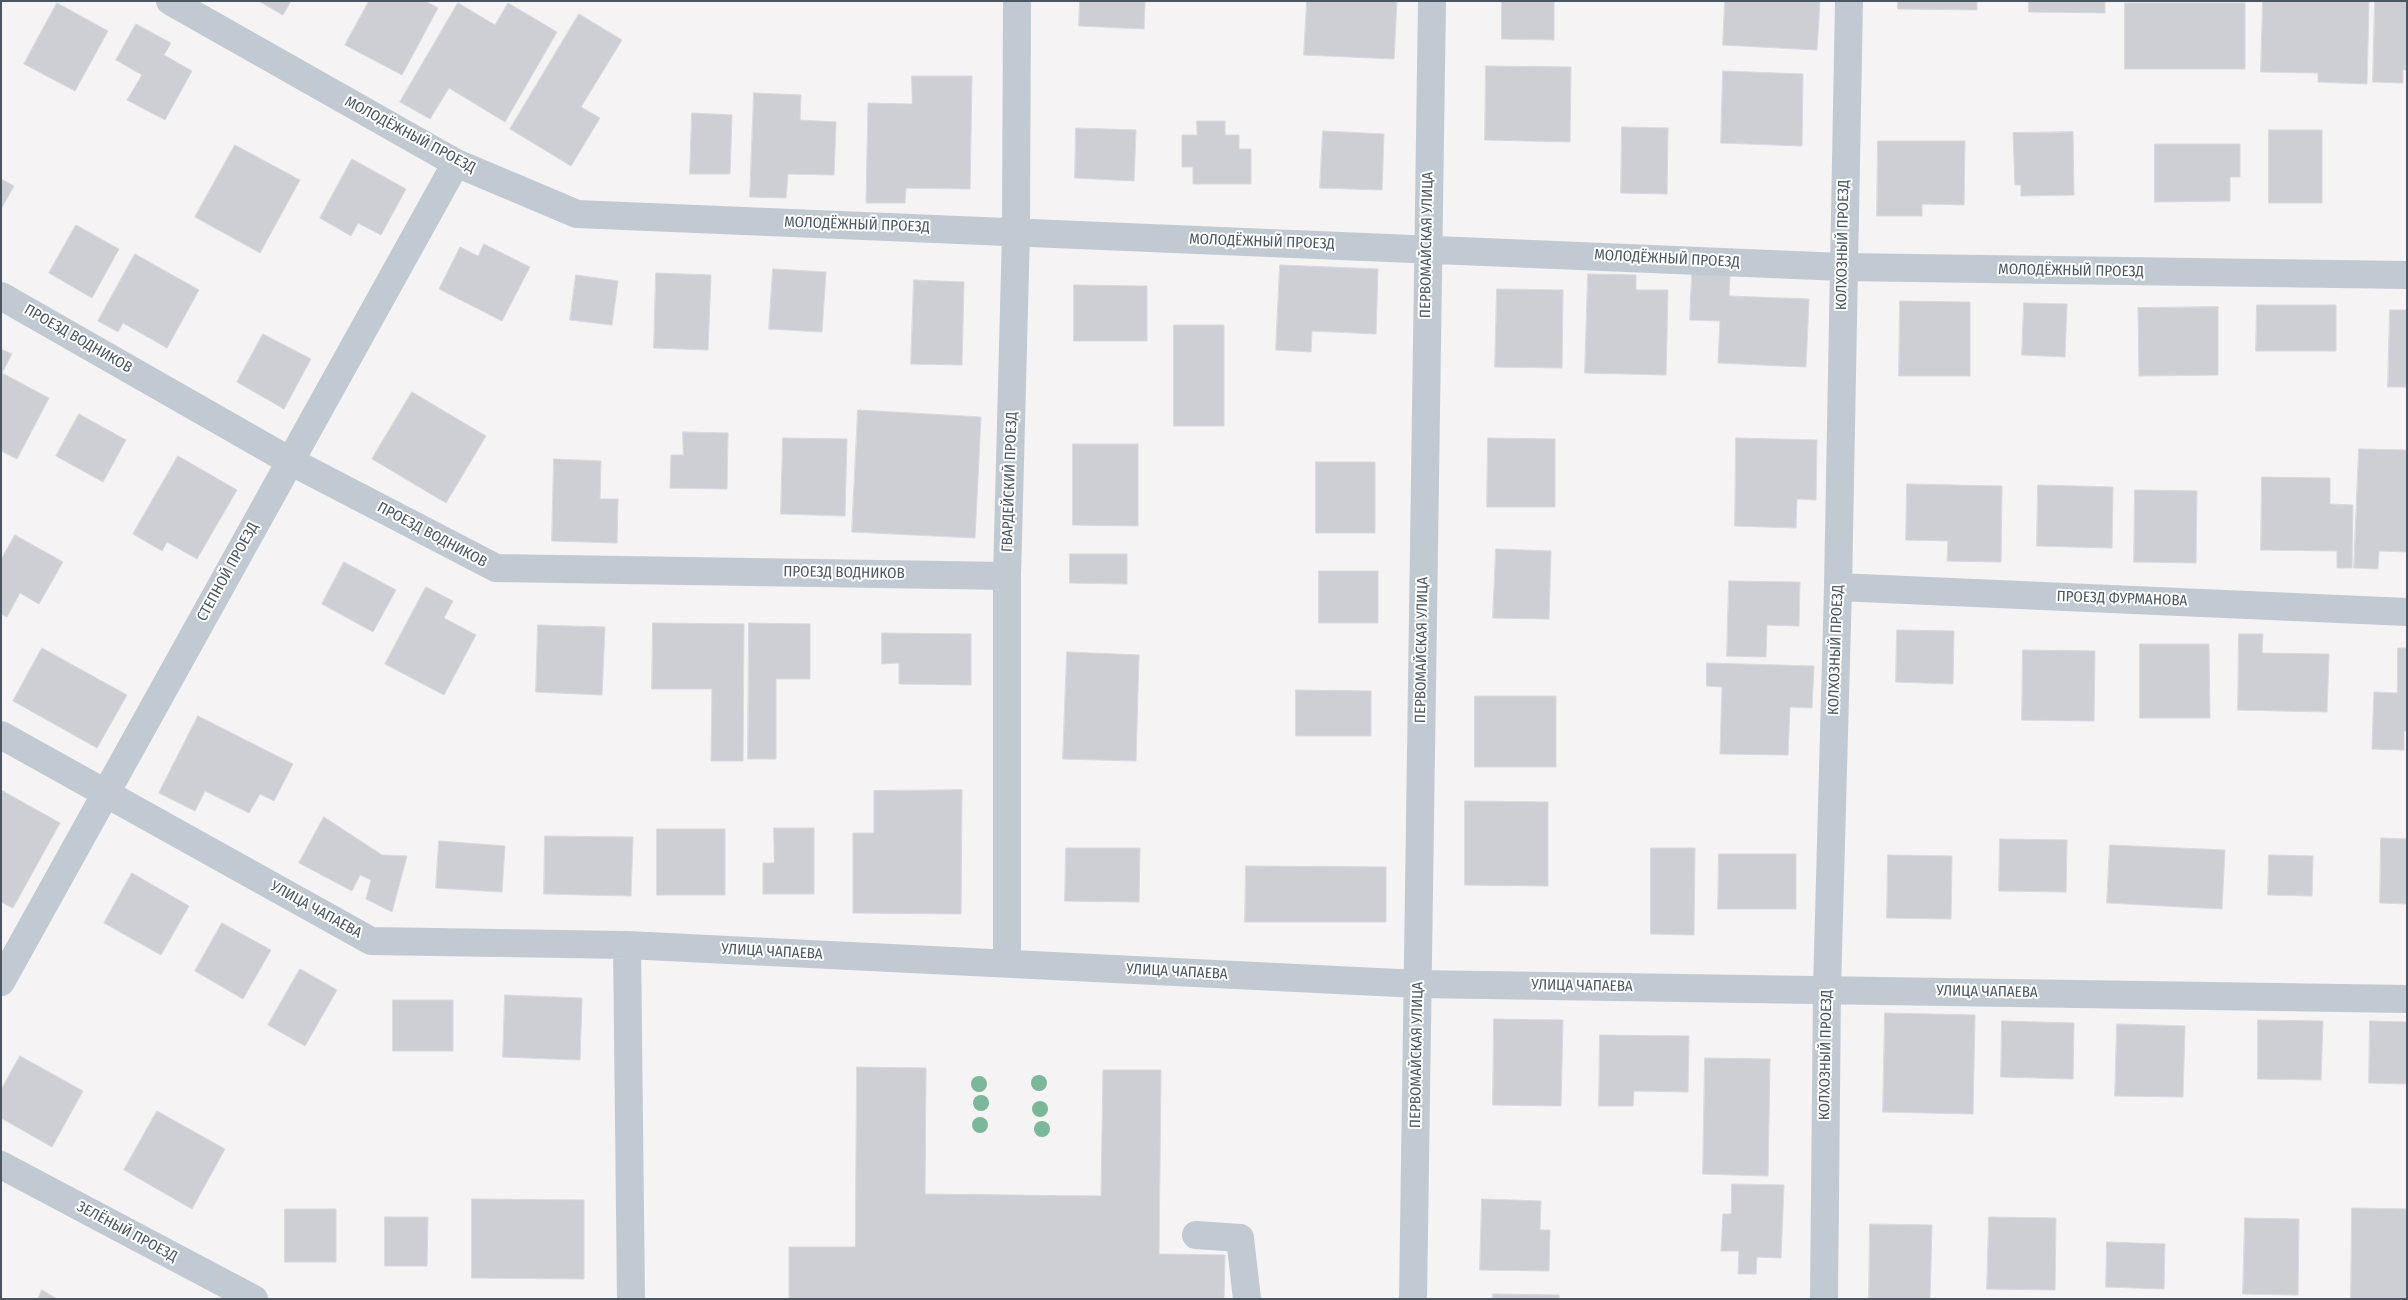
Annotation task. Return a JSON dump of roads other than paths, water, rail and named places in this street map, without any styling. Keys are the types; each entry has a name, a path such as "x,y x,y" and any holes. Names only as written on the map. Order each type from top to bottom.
{"street":[{"name":"МОЛОДЁЖНЫЙ ПРОЕЗД","path":"170,1 456,163 577,214 1427,248 1842,267 2407,275"},
{"name":"ГВАРДЕЙСКИЙ ПРОЕЗД","path":"1007,963 1007,576 1016,232 1017,1"},
{"name":"ПЕРВОМАЙСКАЯ УЛИЦА","path":"1413,1299 1432,1"},
{"name":"КОЛХОЗНЫЙ ПРОЕЗД","path":"1824,1299 1827,989 1838,587 1842,267 1849,1"},
{"name":"СТЕПНОЙ ПРОЕЗД","path":"1,982 456,163"},
{"name":"ПРОЕЗД ВОДНИКОВ","path":"1,296 290,461 496,568 1007,576"},
{"name":"ПРОЕЗД ФУРМАНОВА","path":"1838,587 2407,612"},
{"name":"УЛИЦА ЧАПАЕВА","path":"1,734 372,941 627,945 1418,984 2407,999"},
{"path":"627,945 631,1299"},
{"name":"ЗЕЛЁНЫЙ ПРОЕЗД","path":"1,1165 254,1299"},
{"path":"1196,1234 1240,1238 1247,1299"}]}
